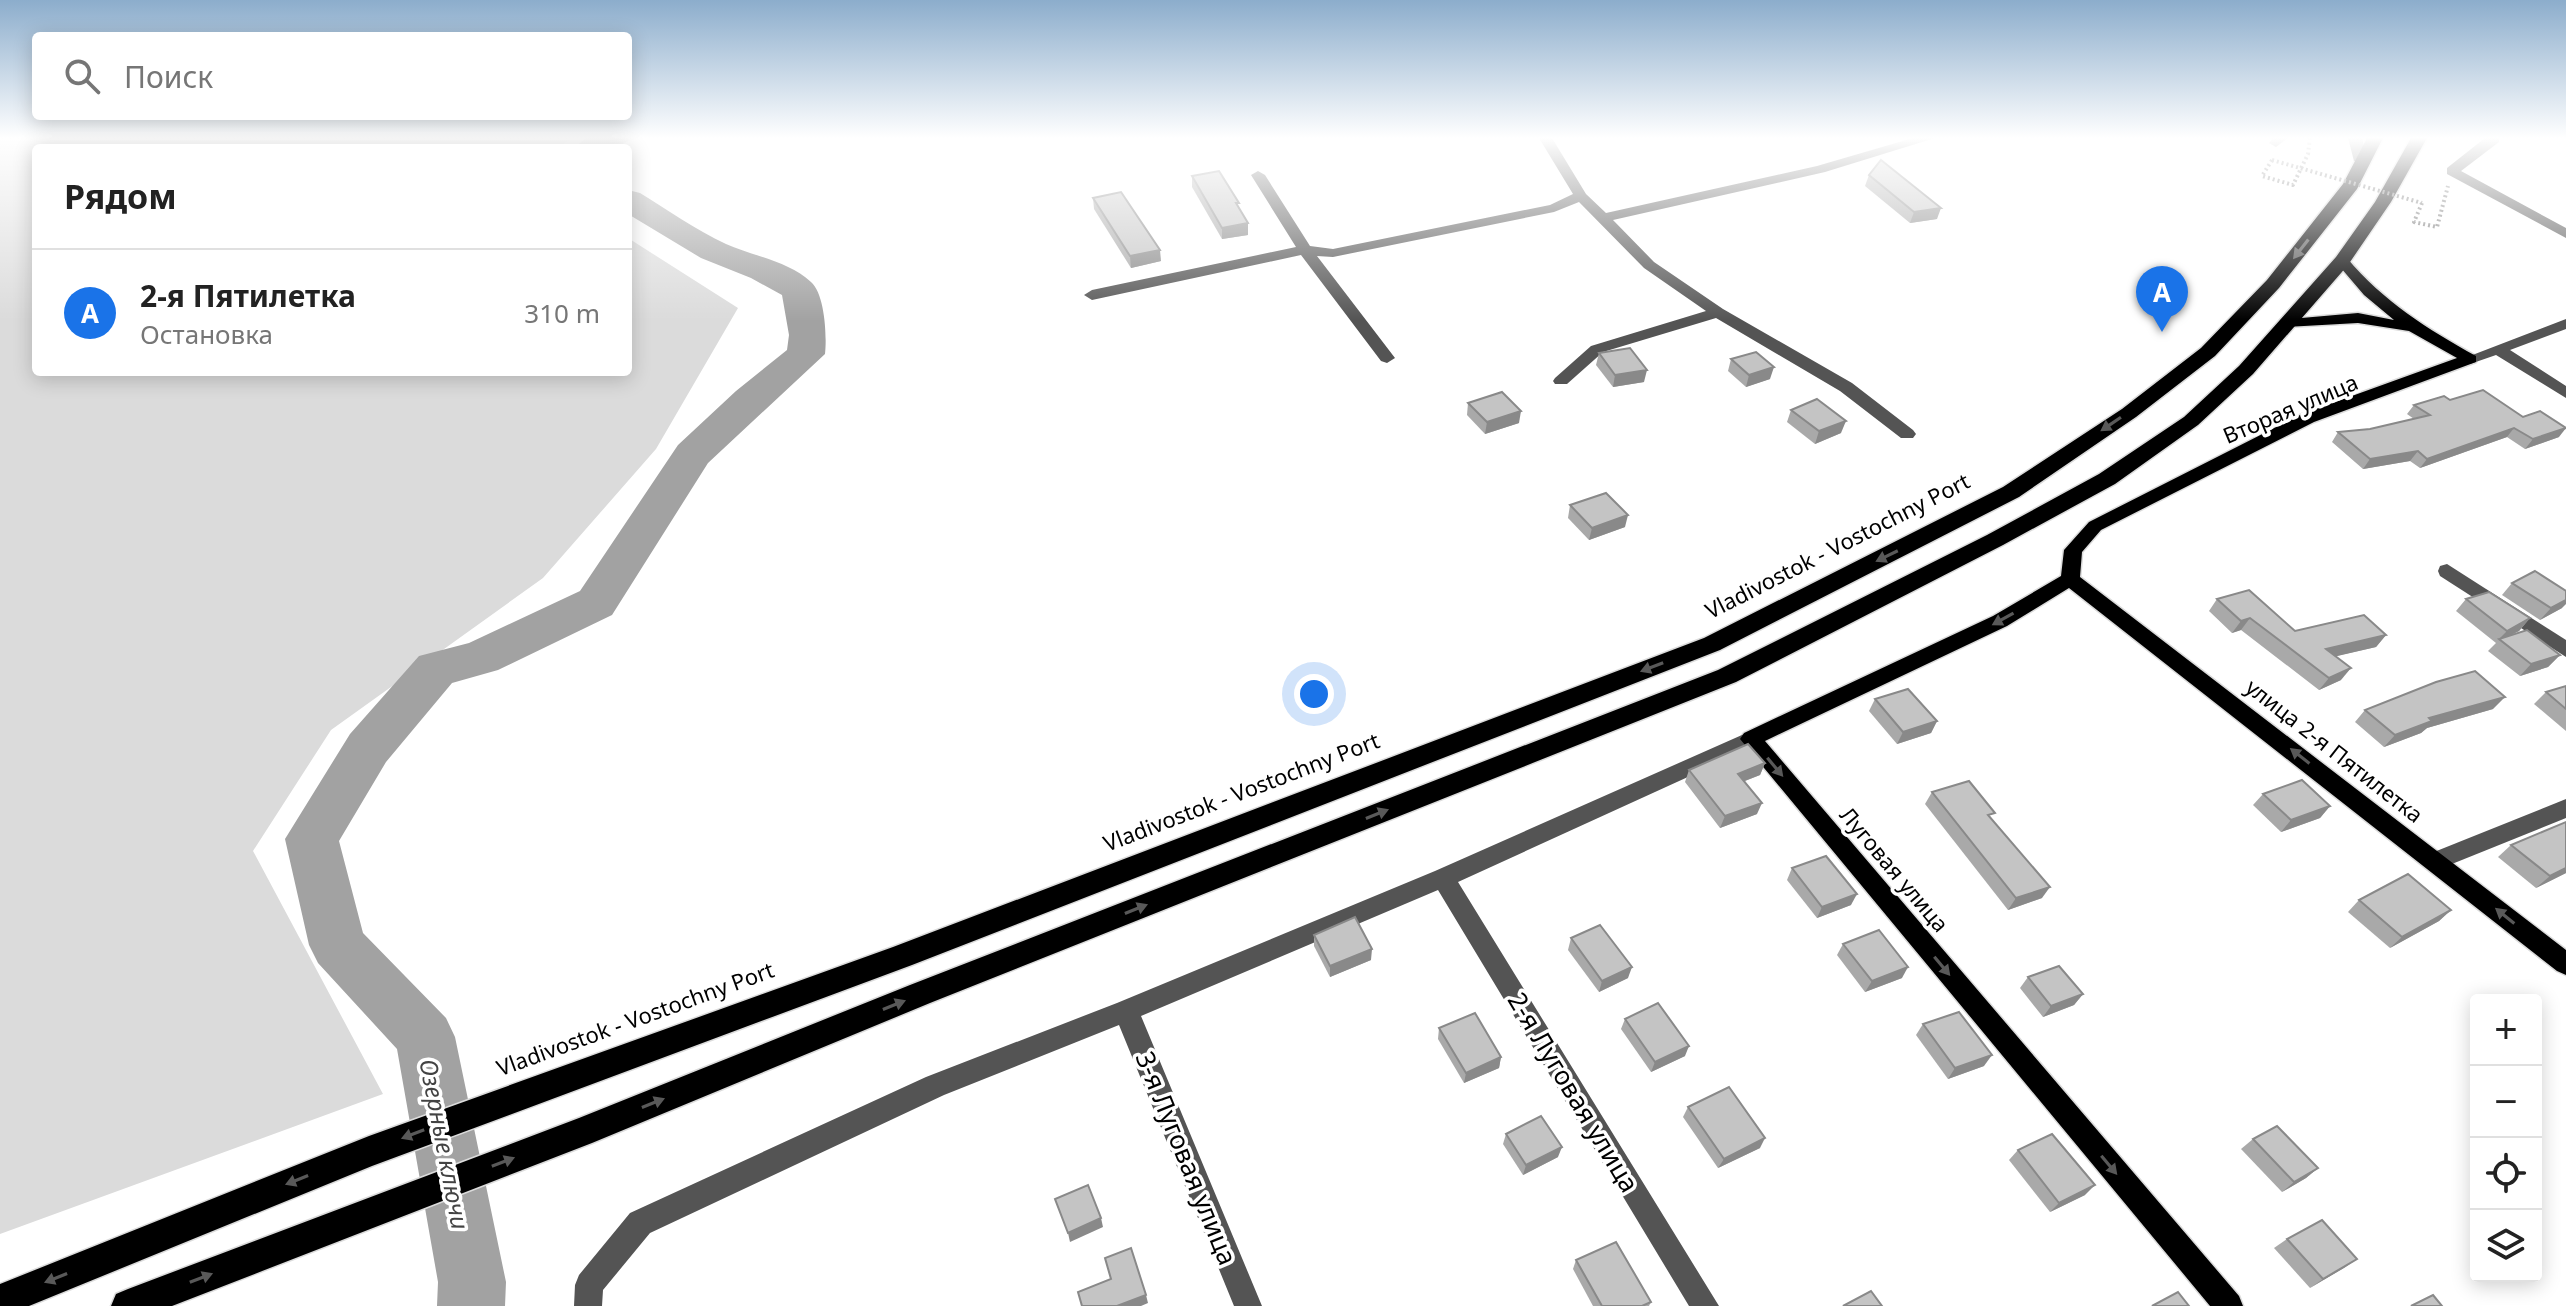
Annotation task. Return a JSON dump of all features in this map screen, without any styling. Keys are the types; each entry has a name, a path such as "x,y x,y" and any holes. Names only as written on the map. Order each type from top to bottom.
{"highway":[{"name":"Vladivostok - Vostochny Port","path":"0,1301 369,1151 564,1077 902,956 1712,644 2011,492 2129,413 2208,352 2273,284 2340,199"},
{"path":"128,1306 581,1132 920,994 1727,676 1995,540 2107,479 2191,421 2290,324 2342,261 2385,199"}],"main road":[{"path":"2342,261 2371,296 2416,330 2470,359"},
{"path":"2290,324 2358,318 2416,330"},
{"name":"Вторая улица","path":"2070,579 2073,550 2095,526 2308,418 2470,359"},
{"path":"1751,739 2000,621 2070,579"},
{"name":"улица 2-я Пятилетка","path":"2070,579 2566,964"},
{"name":"Луговая улица","path":"1751,739 2229,1306"}],"street":[{"path":"1273,199 1305,250 1387,358"},
{"path":"1092,295 1305,250 1333,253 1554,208 1574,199"},
{"path":"1584,199 1649,265 1718,312 1846,387 1907,434"},
{"path":"1602,218 1687,199"},
{"path":"2503,199 2566,234"},
{"path":"1561,381 1597,349 1718,312"},
{"name":"Вторая улица","path":"2470,359 2566,324"},
{"path":"2499,350 2566,393"},
{"path":"2447,571 2566,650"},
{"path":"588,1306 589,1285 640,1223 935,1086 1126,1011 1443,878 1751,739"},
{"path":"2437,861 2566,808"},
{"name":"2-я Луговая улица","path":"1443,878 1705,1306"},
{"name":"3-я Луговая улица","path":"1126,1011 1248,1306"}],"path":[{"path":"2408,199 2422,203 2414,222 2437,227 2445,199"}],"shaded area":[{"path":"0,199 32,199 32,376 632,376 632,241 738,308 656,449 543,578 331,730 253,851 383,1094 0,1234"}],"building":[{"path":"1094,199 1126,199 1160,250 1130,256"},
{"path":"1205,199 1236,199 1239,203 1236,203 1248,223 1222,228"},
{"path":"1898,199 1930,199 1941,208 1914,212"},
{"path":"1630,348 1647,370 1615,375 1599,353"},
{"path":"1756,352 1774,367 1749,375 1731,359"},
{"path":"2483,390 2523,417 2540,411 2566,428 2533,439 2514,428 2427,459 2418,451 2370,459 2338,432 2370,429 2430,415 2414,405 2444,396 2450,400"},
{"path":"1502,392 1521,411 1487,422 1468,403"},
{"path":"1817,399 1846,421 1819,431 1791,410"},
{"path":"1606,493 1628,515 1592,528 1570,505"},
{"path":"2535,571 2566,591 2566,600 2551,608 2512,583"},
{"path":"2249,590 2295,631 2364,615 2386,635 2326,649 2351,668 2329,678 2250,618 2241,621 2217,599"},
{"path":"2489,592 2530,618 2507,631 2466,599"},
{"path":"2527,630 2560,655 2531,664 2499,639"},
{"path":"2475,671 2505,697 2429,718 2432,721 2395,735 2365,710 2436,682"},
{"path":"2566,686 2566,709 2546,692"},
{"path":"1908,689 1937,721 1903,732 1875,699"},
{"path":"1748,744 1765,763 1738,774 1762,803 1725,816 1689,770"},
{"path":"2302,780 2330,806 2291,820 2263,794"},
{"path":"1969,781 1995,813 1988,815 2050,887 2016,898 1932,792"},
{"path":"2566,822 2566,868 2550,876 2511,845"},
{"path":"1826,856 1857,894 1822,907 1792,868"},
{"path":"2408,874 2451,910 2402,937 2359,900"},
{"path":"1355,917 1372,949 1330,966 1314,935"},
{"path":"1600,925 1632,967 1602,981 1571,938"},
{"path":"1879,930 1908,967 1872,981 1843,944"},
{"path":"2059,966 2083,994 2051,1006 2028,977"},
{"path":"1658,1003 1689,1046 1655,1062 1625,1019"},
{"path":"1959,1012 1992,1055 1955,1068 1923,1024"},
{"path":"1475,1013 1501,1057 1466,1073 1439,1028"},
{"path":"1729,1087 1765,1138 1724,1159 1688,1107"},
{"path":"1541,1116 1562,1147 1526,1165 1506,1134"},
{"path":"2277,1126 2318,1168 2294,1182 2253,1139"},
{"path":"2052,1134 2095,1185 2059,1203 2018,1150"},
{"path":"1088,1185 1101,1218 1068,1233 1055,1199"},
{"path":"2322,1220 2357,1259 2323,1279 2287,1239"},
{"path":"1616,1242 1651,1302 1642,1306 1602,1306 1576,1260"},
{"path":"1131,1248 1146,1295 1117,1306 1082,1306 1078,1292 1111,1279 1105,1258"},
{"path":"1871,1291 1882,1306 1843,1306"},
{"path":"2178,1292 2189,1306 2152,1306"},
{"path":"2433,1295 2442,1306 2411,1306"}],"waterway":[{"name":"Озерные ключи","path":"471,1306 472,1282 425,1037 338,945 312,839 368,748 436,669 481,658 596,603 693,454 750,400 806,354 808,335 799,290 764,270 713,251 632,202"}],"place":[{"name":"2-я Пятилетка","path":"2162,332"}]}
